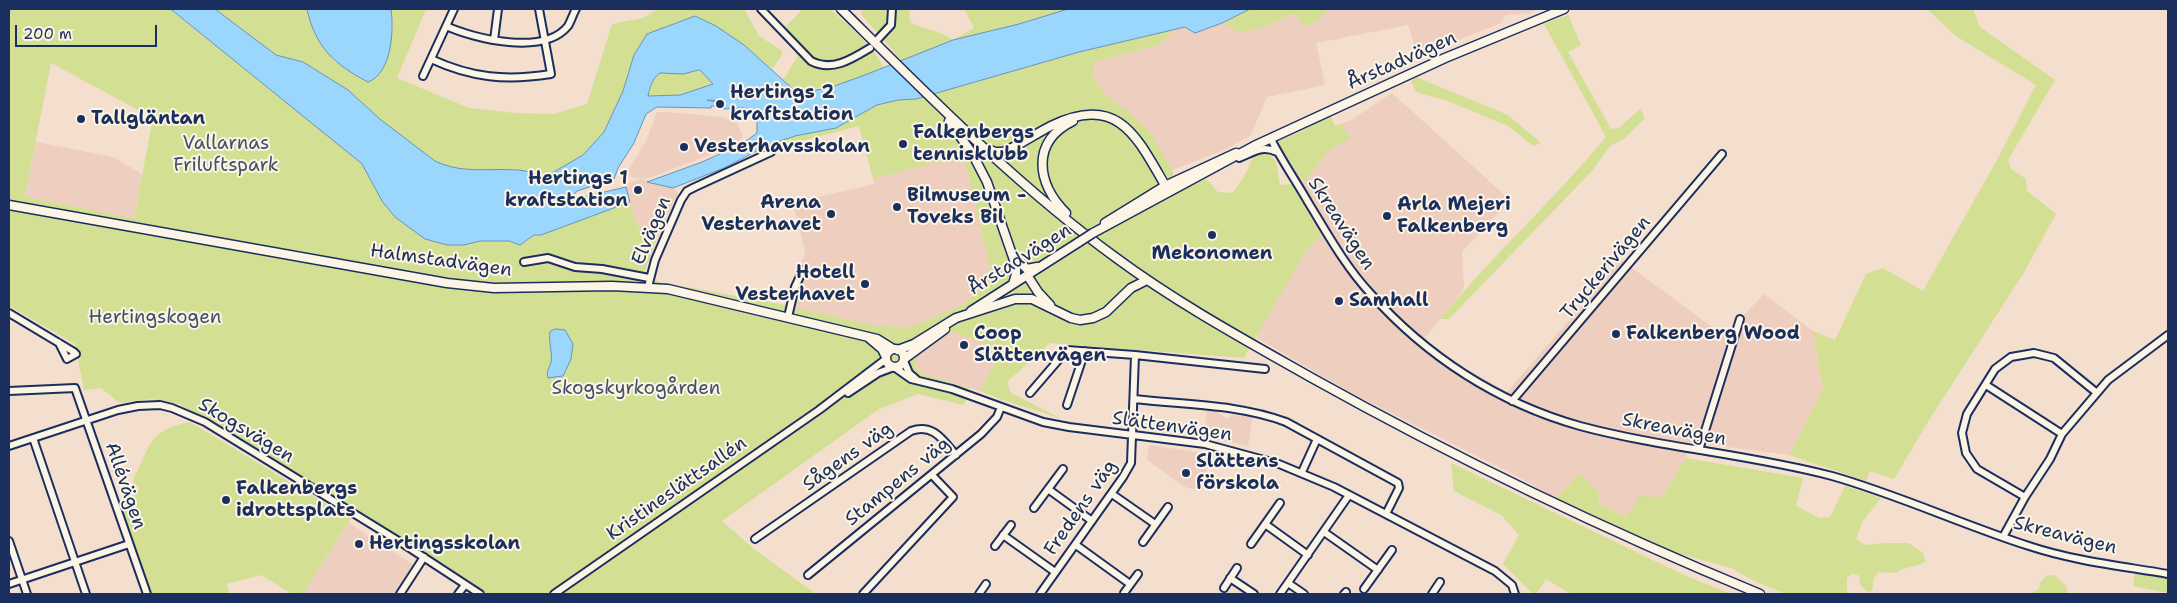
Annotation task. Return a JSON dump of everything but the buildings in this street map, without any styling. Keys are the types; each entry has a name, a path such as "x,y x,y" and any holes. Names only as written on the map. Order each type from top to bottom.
{"main road":[{"path":"841,9 936,103 1040,198 1147,280 1227,330 1385,418 1525,488 1702,570 1760,594"},
{"name":"Årstadvägen","path":"1167,189 1212,163 1271,139 1446,58 1564,9"},
{"path":"936,103 965,142 979,166 995,201 1017,270 1013,284"},
{"path":"974,139 991,151 1004,152 1068,119 1096,114 1107,117 1129,130 1142,145 1167,189"},
{"path":"1076,226 1048,191 1042,167 1045,151 1052,139 1062,127 1083,116"},
{"name":"Årstadvägen","path":"904,360 965,314 1092,233 1117,214 1167,189 1227,163 1254,146"},
{"name":"Halmstadvägen","path":"9,205 447,283 494,288 648,287 677,291 868,337 882,341 895,350"},
{"path":"1012,252 1016,259 1027,269 1046,263"},
{"path":"1027,275 1052,309"},
{"path":"965,314 1005,301 1024,298 1032,299 1071,318 1093,318 1106,312 1131,288 1147,280"},
{"name":"Årstadvägen","path":"895,350 914,344 944,324 965,314"},
{"path":"868,337 882,349 888,364 894,367 900,366 904,360 902,353 895,350 886,358"}],"street":[{"path":"423,76 454,9"},
{"path":"494,40 498,9"},
{"path":"431,59 462,72 504,78 523,79 551,74 540,9"},
{"path":"446,26 466,34 515,43 545,39 560,33 568,26 576,9"},
{"path":"761,9 811,61 818,64 833,66 870,48"},
{"path":"878,39 891,25 892,9"},
{"name":"Skreavägen","path":"1271,139 1277,152 1342,258 1370,294 1401,325 1444,361 1512,401 1581,426 1808,470 1897,496 2033,547 2168,574"},
{"path":"1227,163 1263,148 1269,148 1277,152"},
{"name":"Elvägen","path":"648,287 649,278 663,238 684,194 771,152"},
{"name":"Tryckerivägen","path":"1512,401 1722,154"},
{"path":"524,262 548,258 574,267 602,269 649,278"},
{"path":"788,317 803,270"},
{"path":"9,313 59,343"},
{"path":"1699,450 1740,319"},
{"path":"2003,537 2025,497 2050,459 2062,434 2108,380 2168,335"},
{"path":"1030,392 1067,350 1136,355 1265,369"},
{"path":"1067,405 1085,351"},
{"path":"2025,497 1977,469 1966,454 1962,433 1967,414 1995,369 2012,357 2034,353 2054,358 2097,393"},
{"name":"Fredens väg","path":"1040,594 1112,494 1131,463 1136,355"},
{"name":"Kristineslättsallén","path":"819,410 886,358"},
{"path":"904,360 909,373 917,380"},
{"name":"Kristineslättsallén","path":"554,594 819,410 878,373 894,367"},
{"name":"Slättenvägen","path":"894,367 905,376 952,389 1044,422 1226,448 1302,472 1350,495 1494,571 1512,585 1515,594"},
{"path":"1986,385 2062,434"},
{"name":"Allévägen","path":"9,391 75,388 147,594"},
{"path":"1134,399 1257,413 1286,422 1398,483 1399,488 1386,514"},
{"name":"Skogsvägen","path":"9,446 118,410 138,406 160,405 187,413 205,422 424,557 480,594"},
{"name":"Stampens väg","path":"808,575 992,425 1001,407"},
{"name":"Sågens väg","path":"755,539 911,431 918,429 934,431 956,455"},
{"path":"33,438 86,594"},
{"path":"1302,472 1317,439"},
{"path":"1034,508 1063,469"},
{"path":"863,594 953,497 932,475"},
{"path":"1048,489 1092,521"},
{"path":"1112,494 1155,524"},
{"path":"1280,594 1350,495"},
{"path":"1251,544 1280,503"},
{"path":"1143,542 1168,507"},
{"path":"1265,524 1308,555"},
{"path":"995,546 1011,525"},
{"path":"1324,532 1378,570"},
{"path":"1003,535 1055,572"},
{"path":"9,541 27,594"},
{"path":"9,584 129,544"},
{"path":"1076,545 1130,584"},
{"path":"1364,589 1392,550"},
{"path":"400,594 424,557"},
{"path":"1224,588 1237,568"},
{"path":"1124,593 1138,574"},
{"path":"1230,578 1254,594"},
{"path":"1432,594 1440,582"},
{"path":"1288,583 1304,594"},
{"path":"458,594 465,584"},
{"path":"979,594 986,584"}],"shaded area":[{"path":"1328,9 1537,9 1530,13 1506,15 1501,23 1418,56 1408,25 1316,43 1325,85 1267,97 1251,135 1227,149 1172,170 1150,132 1129,112 1106,95 1093,78 1095,61 1160,45 1173,30 1185,27 1203,30 1222,23 1239,33 1269,26 1284,17 1292,15 1300,19 1304,26 1311,25"},
{"path":"1392,93 1510,200 1462,252 1464,289 1424,339 1455,363 1507,392 1621,260 1724,336 1764,294 1813,331 1823,390 1789,455 1690,442 1686,458 1662,498 1626,517 1598,503 1580,473 1556,498 1515,475 1355,395 1257,338 1260,328 1305,252 1321,236 1292,184 1295,173 1306,181 1325,155 1342,141 1351,140 1341,124 1351,120"},
{"name":"Vesterhavsskolan","path":"657,112 721,117 738,125 743,137 740,142 646,179 633,178 627,172 646,141"},
{"path":"36,142 113,157 142,174 134,218 25,197"},
{"path":"963,155 990,268 985,283 964,304 913,326 899,327 871,325 785,305 799,273 805,252 793,203 874,184 873,179"},
{"path":"640,179 673,188 678,193 658,236 638,228 625,184"},
{"path":"948,330 1003,349 980,391 923,374 915,368 915,358 920,351"},
{"path":"1207,408 1217,409 1223,417 1228,418 1233,415 1242,416 1243,413 1253,415 1248,446 1204,437"},
{"name":"Slättens förskola","path":"1149,445 1209,454 1203,491 1185,487 1147,460"},
{"name":"Hertingsskolan","path":"349,523 415,566 396,594 303,594"}],"green space":[{"path":"9,9 171,9 363,164 382,201 425,239 447,245 480,241 524,243 534,235 541,235 630,202 638,228 658,236 644,273 659,282 785,305 871,325 899,327 913,326 964,304 985,283 990,268 963,155 873,179 859,126 790,144 768,145 795,136 836,128 877,105 898,100 916,99 1079,52 1173,30 1160,45 1095,61 1093,78 1106,95 1129,112 1150,132 1172,170 1177,192 1206,179 1218,192 1233,193 1246,173 1254,155 1266,151 1276,161 1280,185 1292,184 1321,236 1305,252 1244,358 1050,343 1007,382 1011,393 1062,419 980,391 1002,349 948,331 931,342 918,356 915,368 923,374 969,388 964,405 918,394 879,409 722,521 754,549 816,594 487,594 418,548 179,404 152,399 120,403 101,388 84,390 75,344 9,306","holes":["51,63 153,118 134,218 25,197"]},
{"path":"215,9 307,9 317,36 336,63 393,29 391,9 426,9 397,78 469,108 514,113 554,114 587,104 612,24 643,18 658,9 744,9 759,36 781,50 782,55 772,69 736,40 694,16 647,35 634,55 623,91 604,132 583,155 547,176 514,170 473,171 452,169 435,161 381,120 348,90 303,62 276,55"},
{"path":"803,9 830,9 868,44 880,60 883,68 829,87 793,89 783,79 798,57 783,29"},
{"path":"864,9 910,9 909,18 911,23 944,34 953,40 974,28 964,9 1068,9 902,61 861,14"},
{"path":"1250,9 1328,9 1315,22 1304,26 1300,20 1291,15 1267,26 1239,33 1222,23"},
{"path":"1927,9 1973,9 1980,27 2055,80 2008,160 2011,169 2026,179 2027,191 2056,214 2023,274 1929,420 1894,479 1870,471 1866,481 1789,455 1823,390 1813,331 1835,340 1866,274 1883,268 1923,291 1998,158 2036,85 1956,36"},
{"path":"1568,15 1581,45 1568,52 1611,129 1619,128 1640,109 1645,118 1625,138 1610,146 1591,172 1449,319 1440,319 1606,137 1544,24"},
{"path":"700,70 713,84 680,95 648,96 651,84 660,73 683,74"},
{"path":"1416,77 1508,115 1541,143 1533,146 1508,126 1448,101 1416,92 1411,81"},
{"path":"1330,114 1335,126 1341,124 1351,140 1337,145 1331,150 1306,181 1288,164 1279,141 1303,131"},
{"name":"Falkenbergs idrottsplats","path":"190,422 351,519 303,594 292,594 261,575 227,584 229,594 150,594 123,513 140,488 133,483 134,478 153,440 166,429"},
{"path":"1686,458 1803,478 1796,506 1820,518 1830,517 1845,486 1881,498 1863,521 1856,539 1865,545 1909,543 1924,554 1925,562 1902,569 1896,573 1878,572 1874,578 1872,591 1867,592 1860,584 1859,576 1853,573 1847,578 1847,594 1786,594 1756,582 1731,568 1670,551 1556,498 1580,473 1599,493 1598,503 1626,517 1641,495 1662,498"},
{"path":"1451,463 1684,575 1731,594 1571,594 1546,579 1536,594 1533,594 1503,564 1519,535 1501,515 1454,491"},
{"path":"2135,573 2168,579 2168,593 2133,586"},
{"path":"2055,575 2066,586 2067,594 2031,594 2039,589 2040,583 2046,576"}],"water":[{"path":"171,9 215,9 276,55 303,62 348,90 381,120 435,161 455,168 520,170 547,176 583,155 604,132 623,91 634,55 647,34 695,16 716,26 744,45 793,89 816,90 829,88 865,75 953,40 1019,24 1068,9 1250,9 1222,23 1195,33 1185,27 1079,52 916,99 898,100 877,105 836,128 795,136 768,145 724,168 673,188 647,182 702,162 742,144 757,133 757,117 744,108 723,109 724,101 707,100 716,102 716,106 711,106 711,108 657,107 646,114 634,143 618,168 614,179 577,191 573,196 579,198 626,187 630,202 541,235 534,235 520,245 509,241 480,241 464,245 447,245 425,239 395,217 382,201 362,164","holes":["700,70 713,84 680,95 648,96 653,81 660,73 683,74"]},
{"path":"307,9 391,9 390,50 382,70 376,77 368,82 356,76 336,61 315,34"},
{"path":"555,329 565,330 573,344 571,359 563,376 548,378 551,362 550,332"}],"place":[{"name":"Hertings 2 kraftstation","path":"720,104"},
{"name":"Tallgläntan","path":"81,119"},
{"name":"Falkenbergs tennisklubb","path":"903,144"},
{"name":"Vesterhavsskolan","path":"684,147"},
{"name":"Hertings 1 kraftstation","path":"638,190"},
{"name":"Bilmuseum - Toveks Bil","path":"897,207"},
{"name":"Arena Vesterhavet","path":"831,214"},
{"name":"Arla Mejeri Falkenberg","path":"1387,216"},
{"name":"Mekonomen","path":"1212,235"},
{"name":"Hotell Vesterhavet","path":"865,284"},
{"name":"Samhall","path":"1339,301"},
{"name":"Falkenberg Wood","path":"1616,334"},
{"name":"Coop Slättenvägen","path":"964,345"},
{"name":"Slättens förskola","path":"1186,473"},
{"name":"Falkenbergs idrottsplats","path":"226,500"},
{"name":"Hertingsskolan","path":"359,544"}],"park label":[{"name":"Vallarnas Friluftspark","path":"226,155"},
{"name":"Hertingskogen","path":"155,318"},
{"name":"Skogskyrkogården","path":"636,389"}]}
